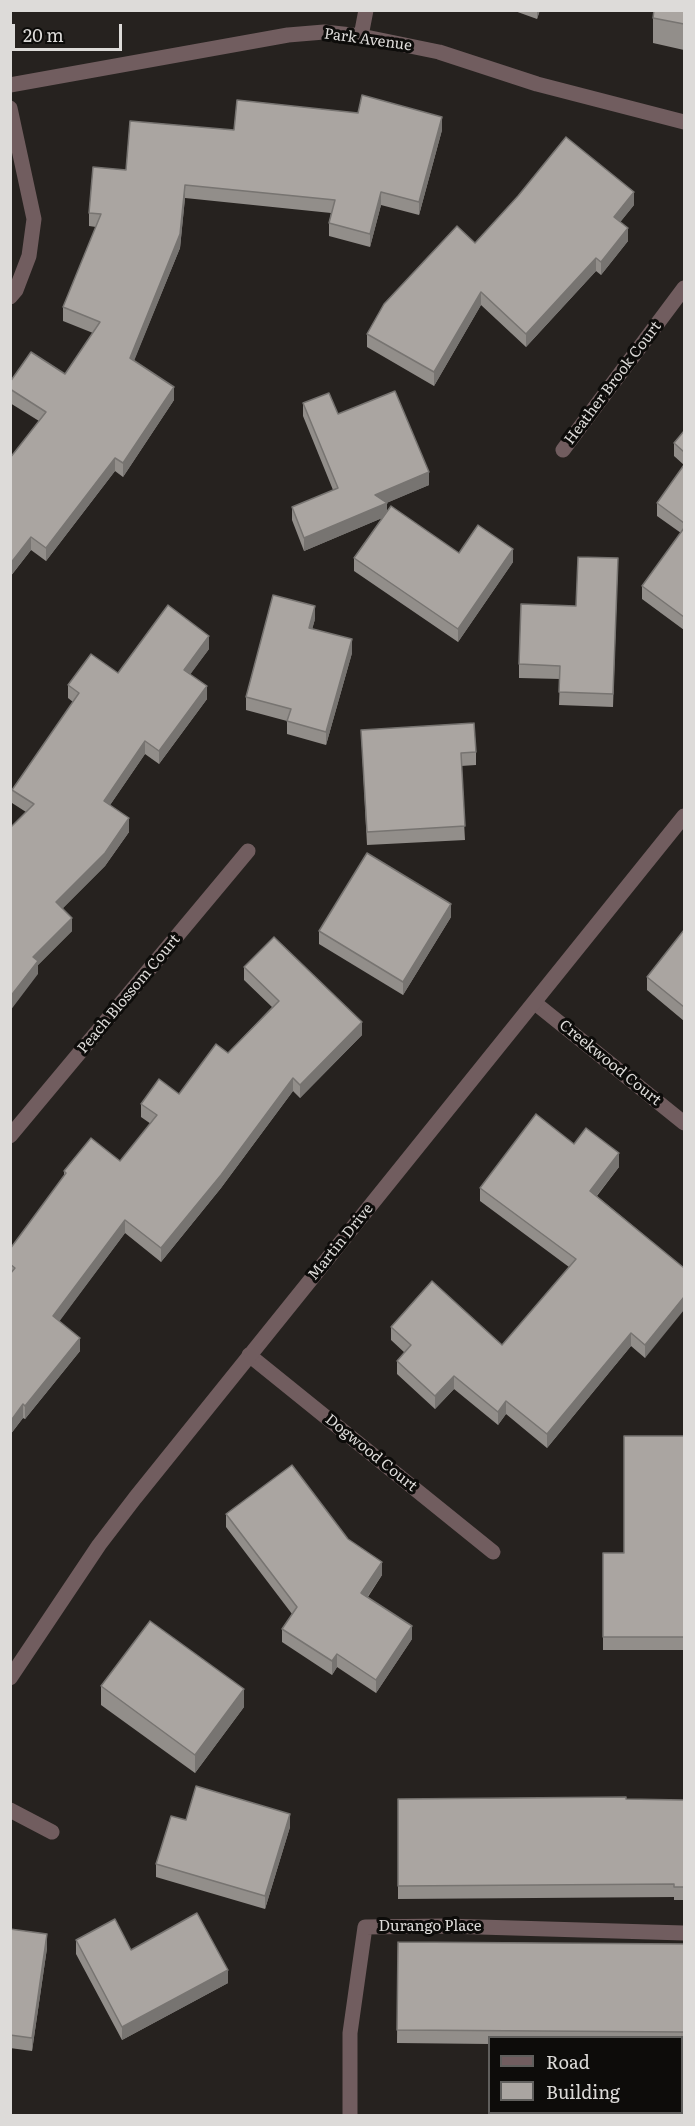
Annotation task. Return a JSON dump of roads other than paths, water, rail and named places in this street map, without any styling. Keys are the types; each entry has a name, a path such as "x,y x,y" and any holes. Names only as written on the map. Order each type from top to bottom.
{"street":[{"path":"362,36 366,10"},
{"name":"Park Avenue","path":"10,85 288,35 324,33 362,36 439,52 537,84 684,122"},
{"path":"10,108 34,219 29,256 16,290 10,297"},
{"name":"Heather Brook Court","path":"563,450 684,288"},
{"name":"Martin Drive","path":"10,1678 99,1545 249,1355 684,816"},
{"name":"Peach Blossom Court","path":"11,1134 248,851"},
{"name":"Creekwood Court","path":"535,1003 684,1123"},
{"name":"Dogwood Court","path":"249,1355 493,1552"},
{"path":"10,1810 52,1832"},
{"name":"Durango Place","path":"350,2115 350,2033 364,1927 445,1926 684,1932"}]}
